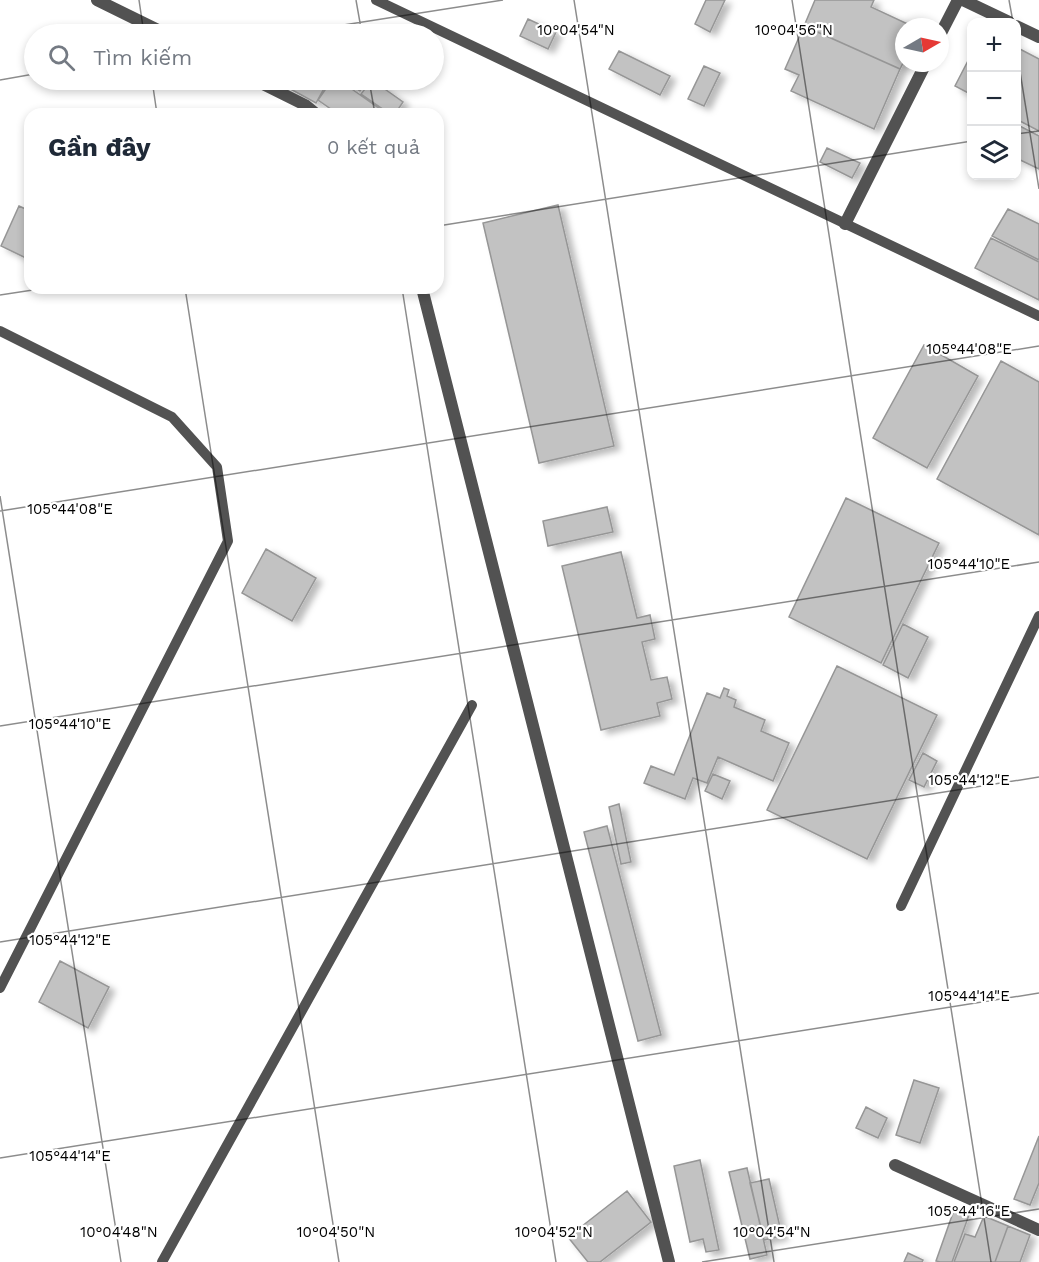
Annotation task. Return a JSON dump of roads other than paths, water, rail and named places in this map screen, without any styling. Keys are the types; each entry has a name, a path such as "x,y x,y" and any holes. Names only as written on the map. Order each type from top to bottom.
{"street":[{"path":"97,0 146,24"},
{"path":"949,18 958,0"},
{"path":"963,0 1001,18"},
{"path":"1021,28 1039,37"},
{"path":"845,224 921,72"},
{"path":"275,90 309,108"},
{"path":"424,294 669,1262"},
{"path":"895,1165 1039,1230"}],"lane":[{"path":"376,0 426,24"},
{"path":"444,32 1039,316"},
{"path":"0,331 172,417 217,466 228,541 0,988"},
{"path":"901,906 1039,616"},
{"path":"162,1262 472,705"}]}
